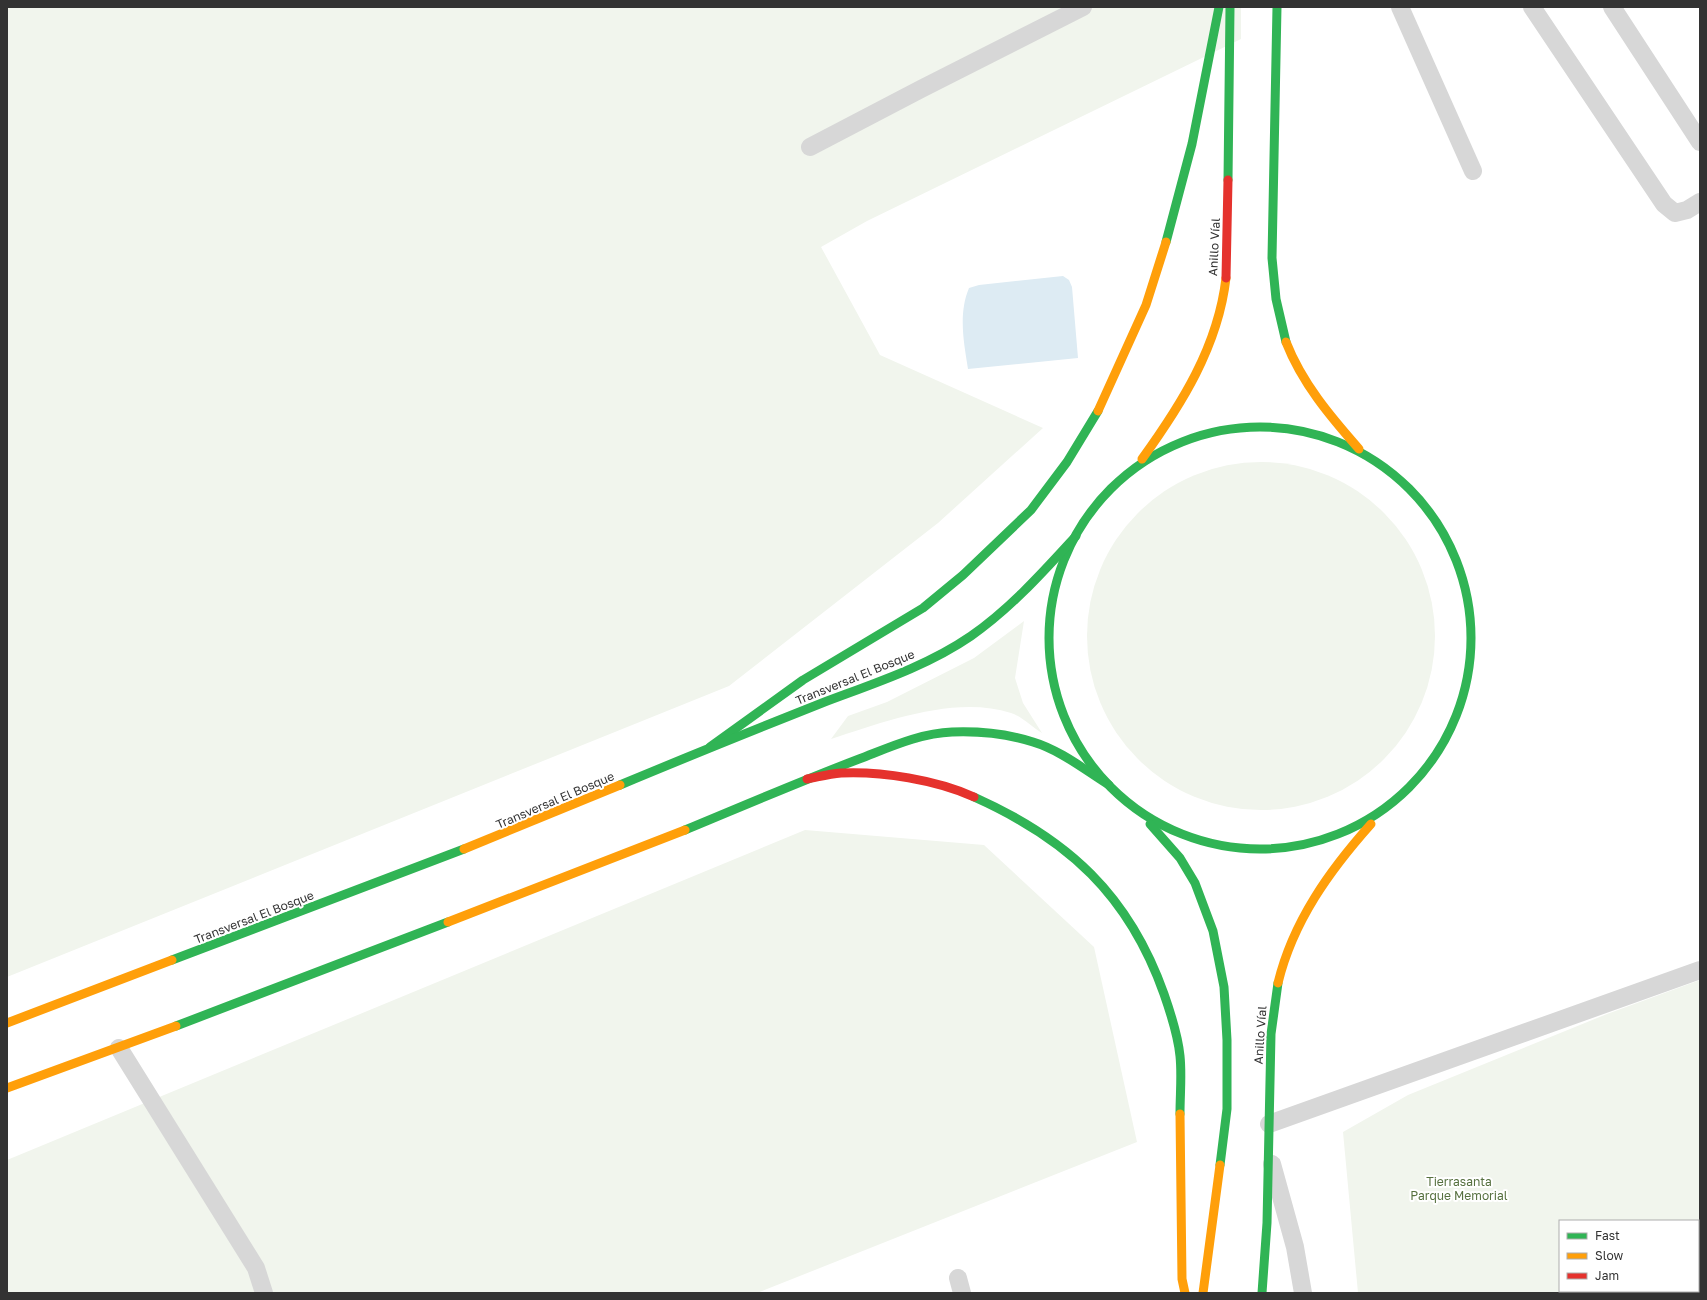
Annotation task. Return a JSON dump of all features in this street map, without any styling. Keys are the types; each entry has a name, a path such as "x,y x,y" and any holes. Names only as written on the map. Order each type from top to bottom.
{"main road":[{"path":"710,748 803,680 923,608 963,575 1031,510 1063,468 1084,436 1114,378 1146,305 1158,271 1192,144 1219,7"},
{"name":"Anillo Víal","path":"1138,465 1170,421 1193,380 1217,324 1224,291 1228,244 1230,7"},
{"path":"1277,7 1272,239 1274,294 1285,340 1297,366 1322,407 1364,454"},
{"path":"1140,812 1169,829 1199,841 1230,848 1262,850 1295,848 1326,840 1356,828 1384,810 1407,791 1427,769 1443,744 1453,723 1466,688 1470,658 1471,627 1467,597 1459,568 1447,540 1431,514 1412,491 1389,471 1364,454 1315,434 1289,428 1263,426 1210,432 1185,440 1138,465 1103,497 1088,516 1076,536 1062,567 1053,599 1049,632 1051,666 1058,699 1071,730 1087,759 1109,785 1140,812 1180,858 1195,882 1213,931 1224,987 1227,1040 1227,1109 1203,1293"},
{"name":"Transversal El Bosque","path":"7,1023 506,833 710,748 910,669 969,637 997,617 1018,598 1076,536"},
{"path":"7,1088 119,1048 649,845 808,779 900,744 927,736 951,732 979,733 1033,742 1056,752 1109,785"},
{"path":"808,779 842,773 885,774 928,781 970,793 1009,811 1046,835 1079,862 1109,894 1134,929 1155,968 1170,1009 1180,1051 1182,1279 1186,1293"},
{"name":"Anillo Víal","path":"1262,1293 1269,1150 1272,1013 1283,964 1294,936 1312,901 1329,874 1350,846 1384,810"}],"lane":[{"path":"810,147 928,85 1083,7"},
{"path":"1400,7 1473,171"},
{"path":"1532,7 1664,204 1675,213 1687,210 1700,202"},
{"path":"1612,7 1700,142"},
{"path":"1269,1124 1700,970"},
{"path":"119,1048 256,1268 264,1293"},
{"path":"1269,1150 1295,1247 1303,1293"}],"green space":[{"path":"7,7 1241,7 1241,39 867,221 821,247 880,355 1043,428 938,523 729,686 7,977"},
{"path":"1244,462 1278,462 1312,469 1343,482 1372,501 1396,525 1415,554 1428,585 1435,619 1435,653 1428,687 1415,718 1396,747 1372,771 1343,790 1312,803 1278,810 1244,810 1210,803 1179,790 1150,771 1126,747 1107,718 1094,687 1087,653 1087,619 1094,585 1107,554 1126,525 1150,501 1179,482 1210,469"},
{"path":"1024,621 1015,678 1023,703 1042,733 1015,714 989,708 967,707 920,713 874,725 831,739 848,716 887,702 974,658"},
{"path":"805,830 984,845 1094,947 1137,1142 757,1293 7,1293 7,1160"},
{"name":"Tierrasanta Parque Memorial","path":"1700,980 1700,1293 1358,1293 1343,1132 1408,1095 1607,1014"}],"shaded area":[{"path":"1063,276 1069,280 1072,287 1078,358 968,369 963,318 969,288 979,285"}],"traffic: fast":[{"path":"1166,242 1192,144 1219,7"},
{"path":"1277,7 1272,258 1276,299 1286,342"},
{"path":"1228,180 1230,8"},
{"path":"710,747 803,680 923,608 963,575 1031,510 1067,462 1098,411"},
{"path":"1260,427 1301,431 1341,443 1377,463 1394,475 1409,489 1423,504 1435,521 1455,557 1467,597 1471,638 1467,679 1455,719 1435,755 1423,772 1409,787 1394,801 1377,813 1341,833 1301,845 1260,849 1219,845 1179,833 1143,813 1126,801 1111,787 1097,772 1085,755 1065,719 1053,679 1049,638 1053,597 1065,557 1085,521 1097,504 1111,489 1126,475 1143,463 1179,443 1219,431 1260,427"},
{"path":"620,785 822,703 879,682 936,657 971,636 1000,614 1076,536"},
{"path":"685,830 893,746 916,738 940,733 962,732 1003,735 1033,742 1063,755 1109,785"},
{"path":"974,797 1008,813 1066,852 1091,874 1113,899 1133,927 1150,959 1164,994 1176,1032 1181,1063 1180,1114"},
{"path":"1150,824 1180,858 1195,883 1213,931 1224,987 1227,1040 1227,1109 1220,1165"},
{"path":"172,960 464,849"},
{"path":"176,1026 448,922"},
{"path":"1262,1293 1267,1223 1271,1034 1278,983"}],"traffic: slow":[{"path":"1098,411 1146,305 1166,242"},
{"path":"1142,459 1184,396 1196,374 1215,328 1222,303 1226,278"},
{"path":"1286,342 1308,385 1327,411 1359,449"},
{"path":"464,849 620,785"},
{"path":"1278,983 1293,938 1303,918 1341,860 1371,824"},
{"path":"448,922 685,830"},
{"path":"7,1023 172,960"},
{"path":"7,1088 176,1026"},
{"path":"1180,1114 1182,1279 1185,1293"},
{"path":"1203,1293 1220,1165"}],"traffic: jam":[{"path":"1226,278 1228,180"},
{"path":"807,779 841,773 891,775 926,781 974,797"}]}
